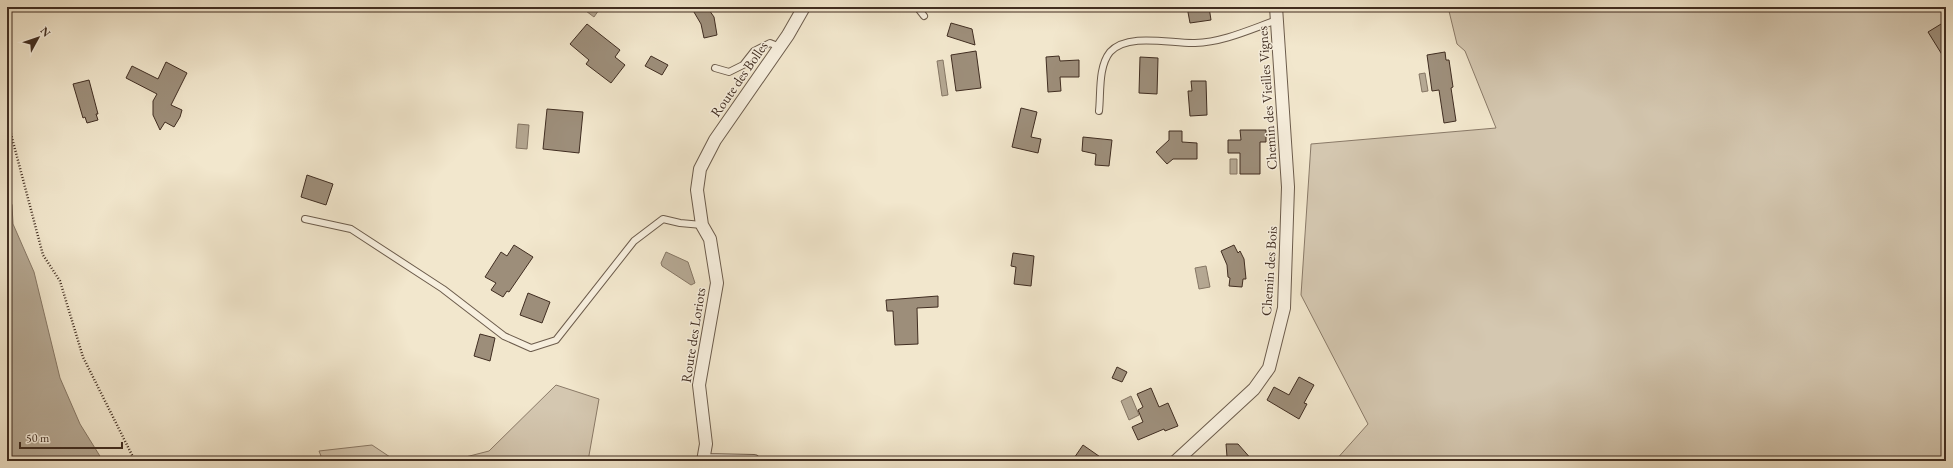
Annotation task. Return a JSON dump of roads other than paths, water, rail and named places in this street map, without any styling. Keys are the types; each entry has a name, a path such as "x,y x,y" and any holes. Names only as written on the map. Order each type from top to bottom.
{"street":[{"name":"Route des Bolles","path":"700,169 715,140 780,47 804,7"},
{"name":"Chemin des Vieilles Vignes","path":"1276,7 1288,187"},
{"name":"Route des Loriots","path":"700,169 697,190 702,225 710,239 717,283 699,385 706,444 704,460"},
{"name":"Chemin des Bois","path":"1176,461 1254,389 1269,368 1284,308 1288,187"},
{"path":"704,460 754,461"}],"lane":[{"path":"917,7 924,16"},
{"path":"1099,111 1102,70 1110,52 1127,41 1153,40 1195,43 1217,41 1277,20"},
{"path":"715,68 729,72 744,65 754,51 770,43 780,47"},
{"path":"306,219 351,230 443,289 504,336 531,348 556,340 634,240 663,219 680,223 702,225"}]}
